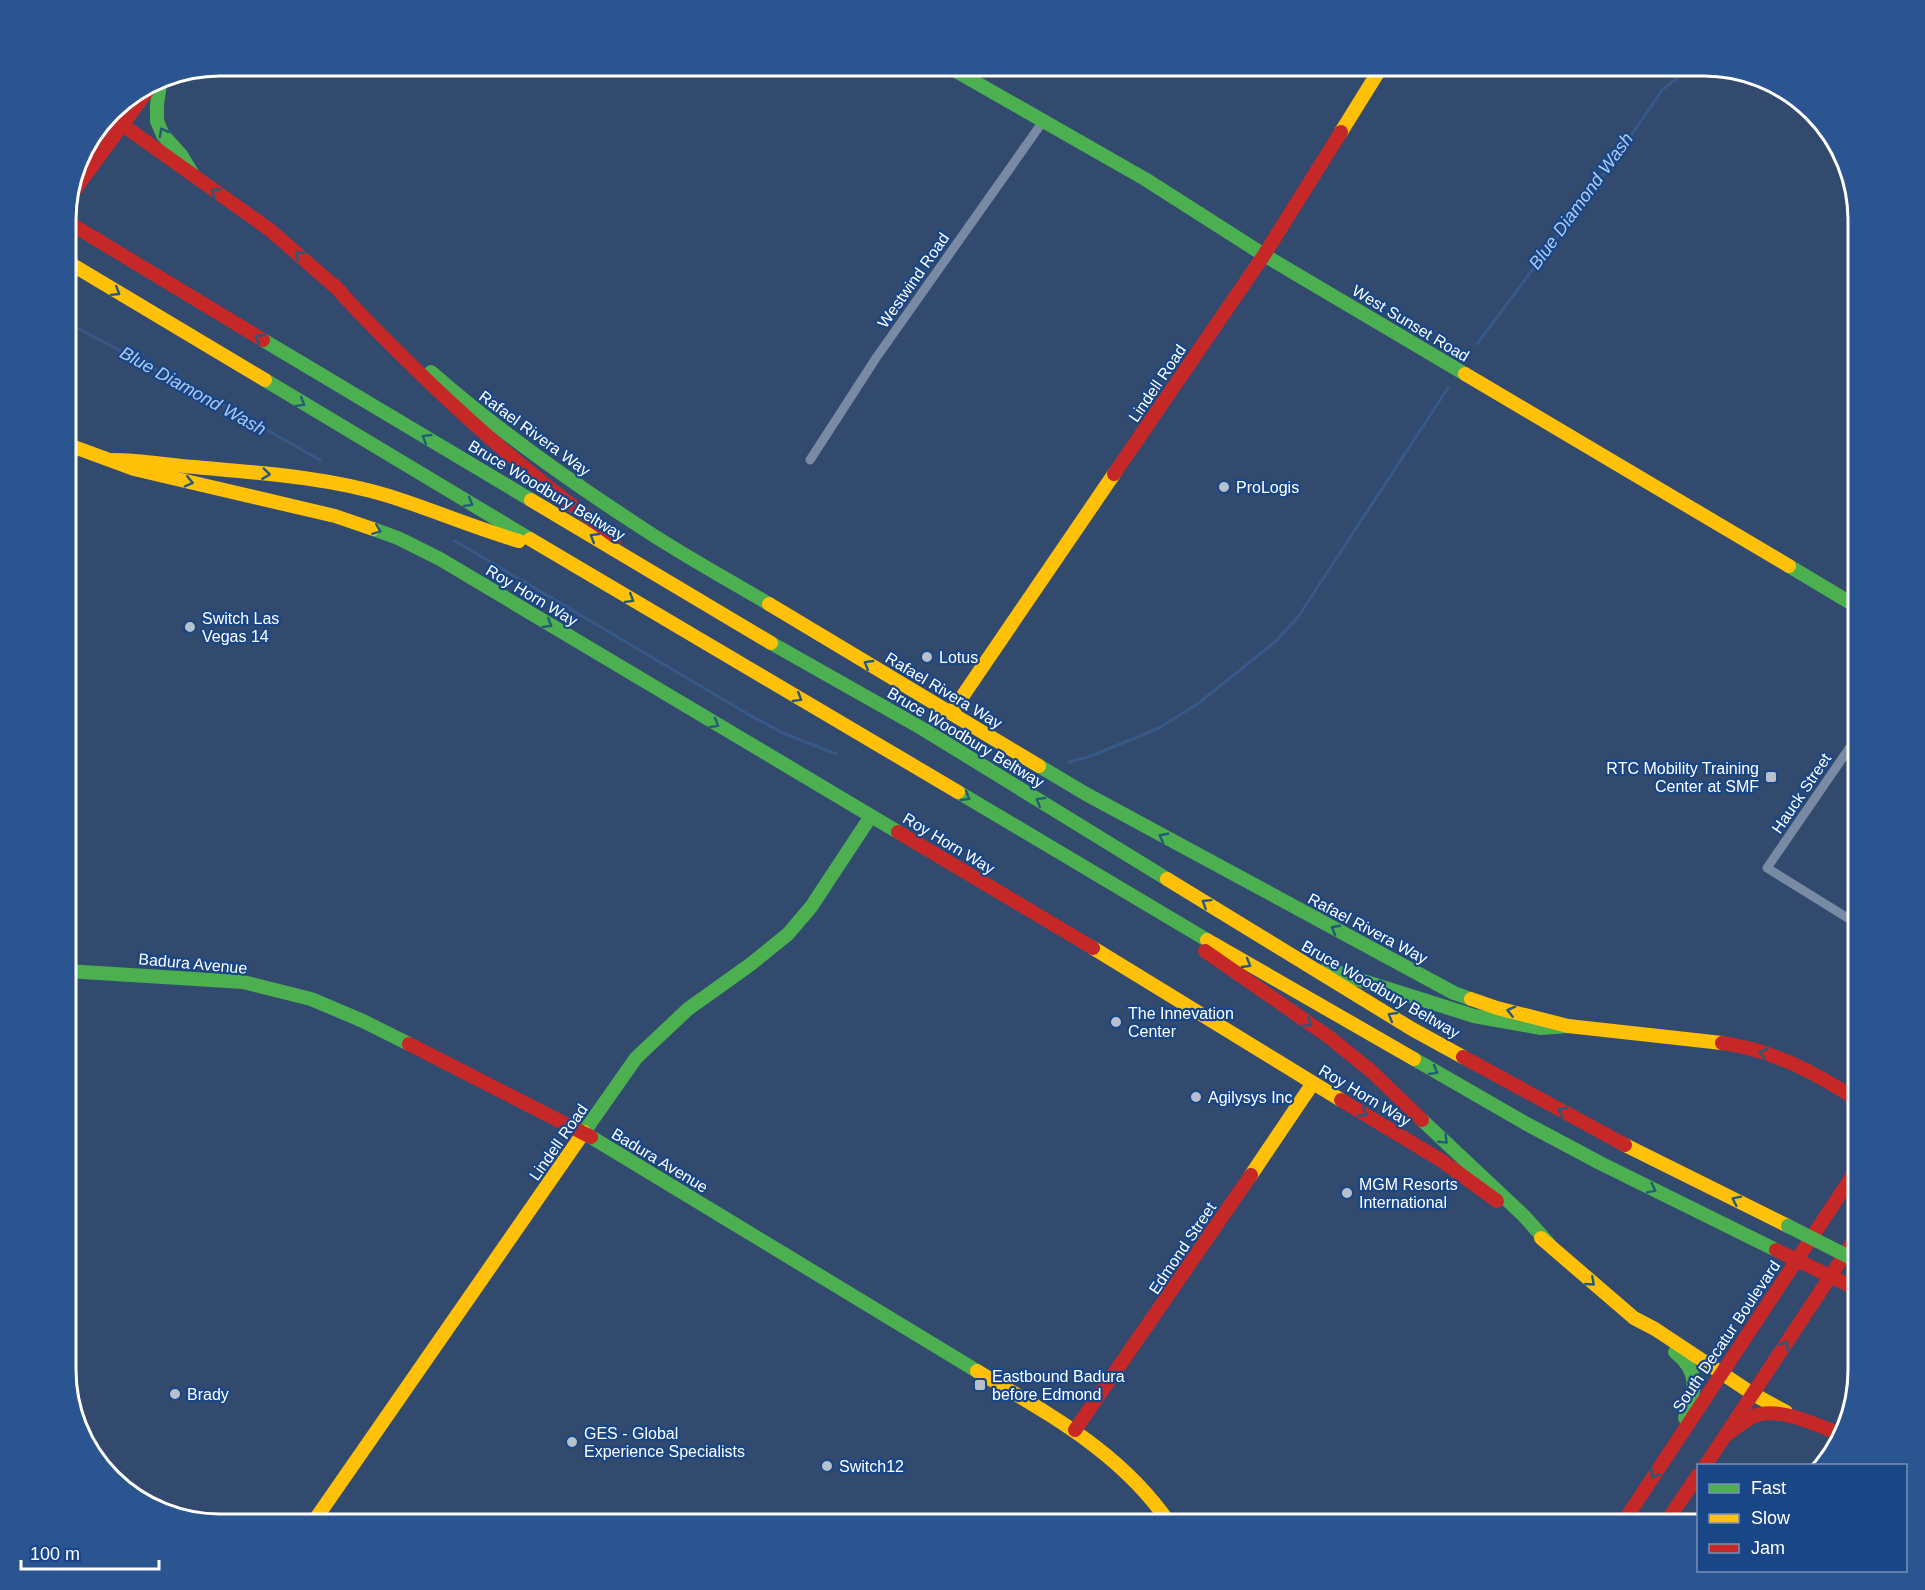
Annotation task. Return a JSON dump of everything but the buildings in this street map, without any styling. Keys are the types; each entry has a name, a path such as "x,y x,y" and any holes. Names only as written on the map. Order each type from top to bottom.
{"main road":[{"name":"West Sunset Road","path":"966,76 1145,179 1264,255 1848,601"},
{"name":"Lindell Road","path":"951,713 1264,255 1376,76"},
{"path":"159,90 157,121 163,135 182,155 195,178"},
{"path":"82,179 140,101"},
{"name":"Rafael Rivera Way","path":"117,121 270,230 445,385 539,459 637,525 1142,825 1454,993 1497,1008 1568,1026 1725,1043 1769,1054 1818,1075 1848,1094"},
{"name":"Bruce Woodbury Beltway","path":"77,228 752,632 922,729 1412,1029 1608,1137 1848,1256"},
{"path":"77,268 544,548 1219,947 1525,1123 1600,1163 1848,1285"},
{"path":"333,285 357,314 468,421 531,476 583,516 722,605 752,632"},
{"name":"Roy Horn Way","path":"77,448 134,469 327,513 398,538 440,559 872,816 1442,1161 1480,1187 1634,1318 1655,1329 1753,1394 1807,1422"},
{"path":"113,460 136,460 258,473 347,486 411,504 473,527 544,548"},
{"name":"Lindell Road","path":"319,1514 636,1058 688,1009 751,964 788,934 816,900 872,816"},
{"path":"1106,880 1329,1037 1371,1071 1524,1216 1549,1244"},
{"path":"1256,934 1295,950 1344,975 1474,1016 1541,1028 1568,1026"},
{"name":"Badura Avenue","path":"77,972 243,982 311,999 369,1024 584,1133 1075,1430 1102,1449 1131,1475 1162,1514"},
{"path":"1818,1075 1848,1086"},
{"name":"Edmond Street","path":"1075,1430 1218,1225 1313,1083"},
{"name":"South Decatur Boulevard","path":"1628,1514 1848,1183"},
{"path":"1706,1464 1848,1250"},
{"path":"1634,1318 1643,1329 1687,1361 1694,1374 1695,1388 1692,1398 1672,1446"},
{"path":"1725,1436 1748,1420 1764,1414 1807,1422 1835,1432"},
{"path":"1672,1514 1697,1476"}],"street":[{"name":"Westwind Road","path":"810,460 876,358 1044,120"},
{"name":"Hauck Street","path":"1848,750 1767,868 1848,918"}],"waterway":[{"name":"Blue Diamond Wash","path":"1477,344 1612,163 1663,89 1680,76"},
{"name":"Blue Diamond Wash","path":"77,328 232,410 320,460"},
{"path":"1069,762 1091,756 1159,728 1199,703 1276,641 1298,617 1448,388"},
{"path":"455,541 753,717 783,733 836,754"}],"traffic: fast":[{"path":"965,76 1145,179 1264,255 1465,374"},
{"path":"159,90 157,121 163,135 181,155 192,173"},
{"path":"263,340 531,500"},
{"path":"431,372 505,433 583,489 669,545 769,604"},
{"path":"265,380 530,539"},
{"path":"373,529 398,538 440,559 898,832"},
{"path":"1789,566 1848,601"},
{"path":"771,643 923,729 1167,879"},
{"path":"1039,766 1086,794 1454,993 1471,999"},
{"path":"958,792 1207,940"},
{"path":"584,1132 636,1058 688,1009 751,964 788,934 811,907 871,816"},
{"path":"1328,967 1344,975 1474,1016 1541,1028 1568,1026"},
{"path":"77,972 243,982 311,999 409,1044"},
{"path":"1414,1059 1600,1163 1776,1250"},
{"path":"1422,1120 1524,1216 1549,1244"},
{"path":"591,1137 977,1371"},
{"path":"1788,1226 1848,1256"},
{"path":"1675,1352 1689,1367 1694,1382 1692,1399 1685,1418"}],"traffic: slow":[{"path":"1341,132 1376,76"},
{"path":"77,268 265,380"},
{"path":"1465,374 1789,566"},
{"path":"77,448 134,469 335,516 373,529"},
{"path":"113,460 269,474 342,484 389,496 519,541"},
{"path":"951,713 1114,474"},
{"path":"531,500 771,643"},
{"path":"530,539 958,792"},
{"path":"769,604 1039,766"},
{"path":"1167,879 1412,1029 1463,1057"},
{"path":"1207,940 1414,1059"},
{"path":"1093,948 1341,1100"},
{"path":"1471,999 1568,1026 1722,1043"},
{"path":"1251,1175 1313,1083"},
{"path":"319,1514 584,1132"},
{"path":"1625,1145 1788,1226"},
{"path":"1541,1238 1634,1318 1655,1329 1753,1394"},
{"path":"977,1371 1057,1420 1107,1456 1151,1499 1162,1514"},
{"path":"1753,1394 1786,1412"}],"traffic: jam":[{"path":"82,179 140,101"},
{"path":"117,121 270,230 341,292"},
{"path":"1114,474 1264,255 1341,132"},
{"path":"77,228 263,340"},
{"path":"334,285 382,337 477,426 544,484 616,537"},
{"path":"898,832 1093,948"},
{"path":"1205,951 1329,1037 1371,1071 1422,1120"},
{"path":"1722,1043 1759,1051 1794,1064 1848,1094"},
{"path":"409,1044 591,1137"},
{"path":"1463,1057 1625,1145"},
{"path":"1341,1100 1442,1161 1497,1201"},
{"path":"1075,1430 1251,1175"},
{"path":"1629,1514 1848,1183"},
{"path":"1776,1250 1848,1285"},
{"path":"1706,1464 1848,1250"},
{"path":"1725,1436 1748,1419 1767,1413 1801,1419 1835,1432"},
{"path":"1672,1514 1697,1476"}],"place":[{"name":"ProLogis","path":"1224,487"},
{"name":"Switch Las Vegas 14","path":"190,627"},
{"name":"Lotus","path":"927,657"},
{"name":"RTC Mobility Training Center at SMF","path":"1771,777"},
{"name":"The Innevation Center","path":"1116,1022"},
{"name":"Agilysys Inc","path":"1196,1097"},
{"name":"MGM Resorts International","path":"1347,1193"},
{"name":"Eastbound Badura before Edmond","path":"980,1385"},
{"name":"Brady","path":"175,1394"},
{"name":"GES - Global Experience Specialists","path":"572,1442"},
{"name":"Switch12","path":"827,1466"}]}
